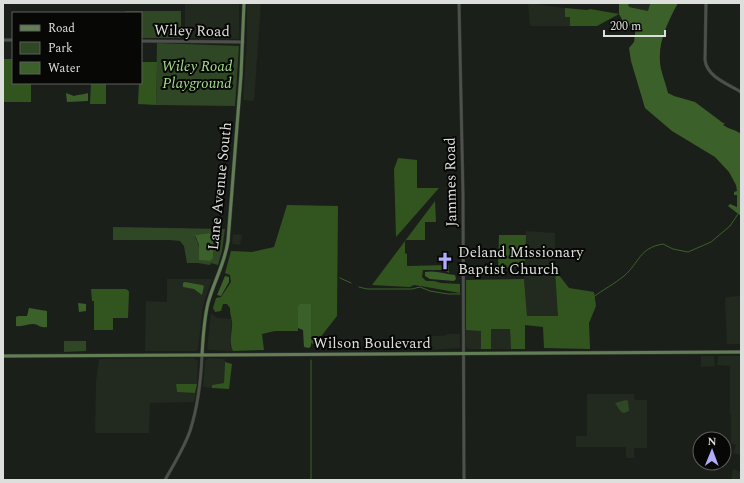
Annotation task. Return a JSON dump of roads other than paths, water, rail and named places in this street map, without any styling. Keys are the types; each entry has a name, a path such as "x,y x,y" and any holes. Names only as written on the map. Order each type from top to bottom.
{"main road":[{"name":"Lane Avenue South","path":"202,355 207,309 223,262 228,241 243,42 244,3"},
{"name":"Wilson Boulevard","path":"3,356 741,352"}],"street":[{"name":"Jammes Road","path":"460,3 463,189 464,480"},
{"path":"706,3 707,68 714,76 741,92"},
{"name":"Wiley Road","path":"142,41 243,42"},
{"name":"Lane Avenue South","path":"164,480 183,448 192,423 198,397 202,355"}],"water":[{"path":"619,3 628,3 629,7 648,11 649,3 678,3 666,27 660,52 661,69 668,93 695,102 725,123 723,125 741,134 741,216 728,206 730,204 737,207 737,195 734,195 734,192 737,191 736,185 729,172 715,157 672,131 645,108 631,61 629,48 634,42 636,26 625,25 619,14"},
{"path":"66,93 74,96 88,93 88,101 67,102"},
{"path":"209,233 213,235 213,258 210,261 199,260 199,245 195,235"},
{"path":"425,272 455,275 456,279 454,281 430,279 425,276"},
{"path":"225,276 229,277 229,282 221,296 217,295"},
{"path":"185,282 204,286 202,295 194,289 183,287 183,283"},
{"path":"78,303 86,304 86,311 79,312"},
{"path":"299,304 311,304 311,346 309,348 304,347 303,330 298,328"},
{"path":"29,308 47,311 47,327 41,327 34,324 16,326 16,317 27,316"}],"waterway":[{"path":"593,297 624,276 640,256 649,249 663,244 673,249 688,252 711,242 730,226 738,214"},
{"path":"340,278 351,283"},
{"path":"359,287 367,289 412,289 420,287 430,291 460,294"},
{"path":"311,360 311,480"}],"place":[{"name":"Deland Missionary Baptist Church","path":"445,261"}],"park label":[{"name":"Wiley Road Playground","path":"197,74"}]}
